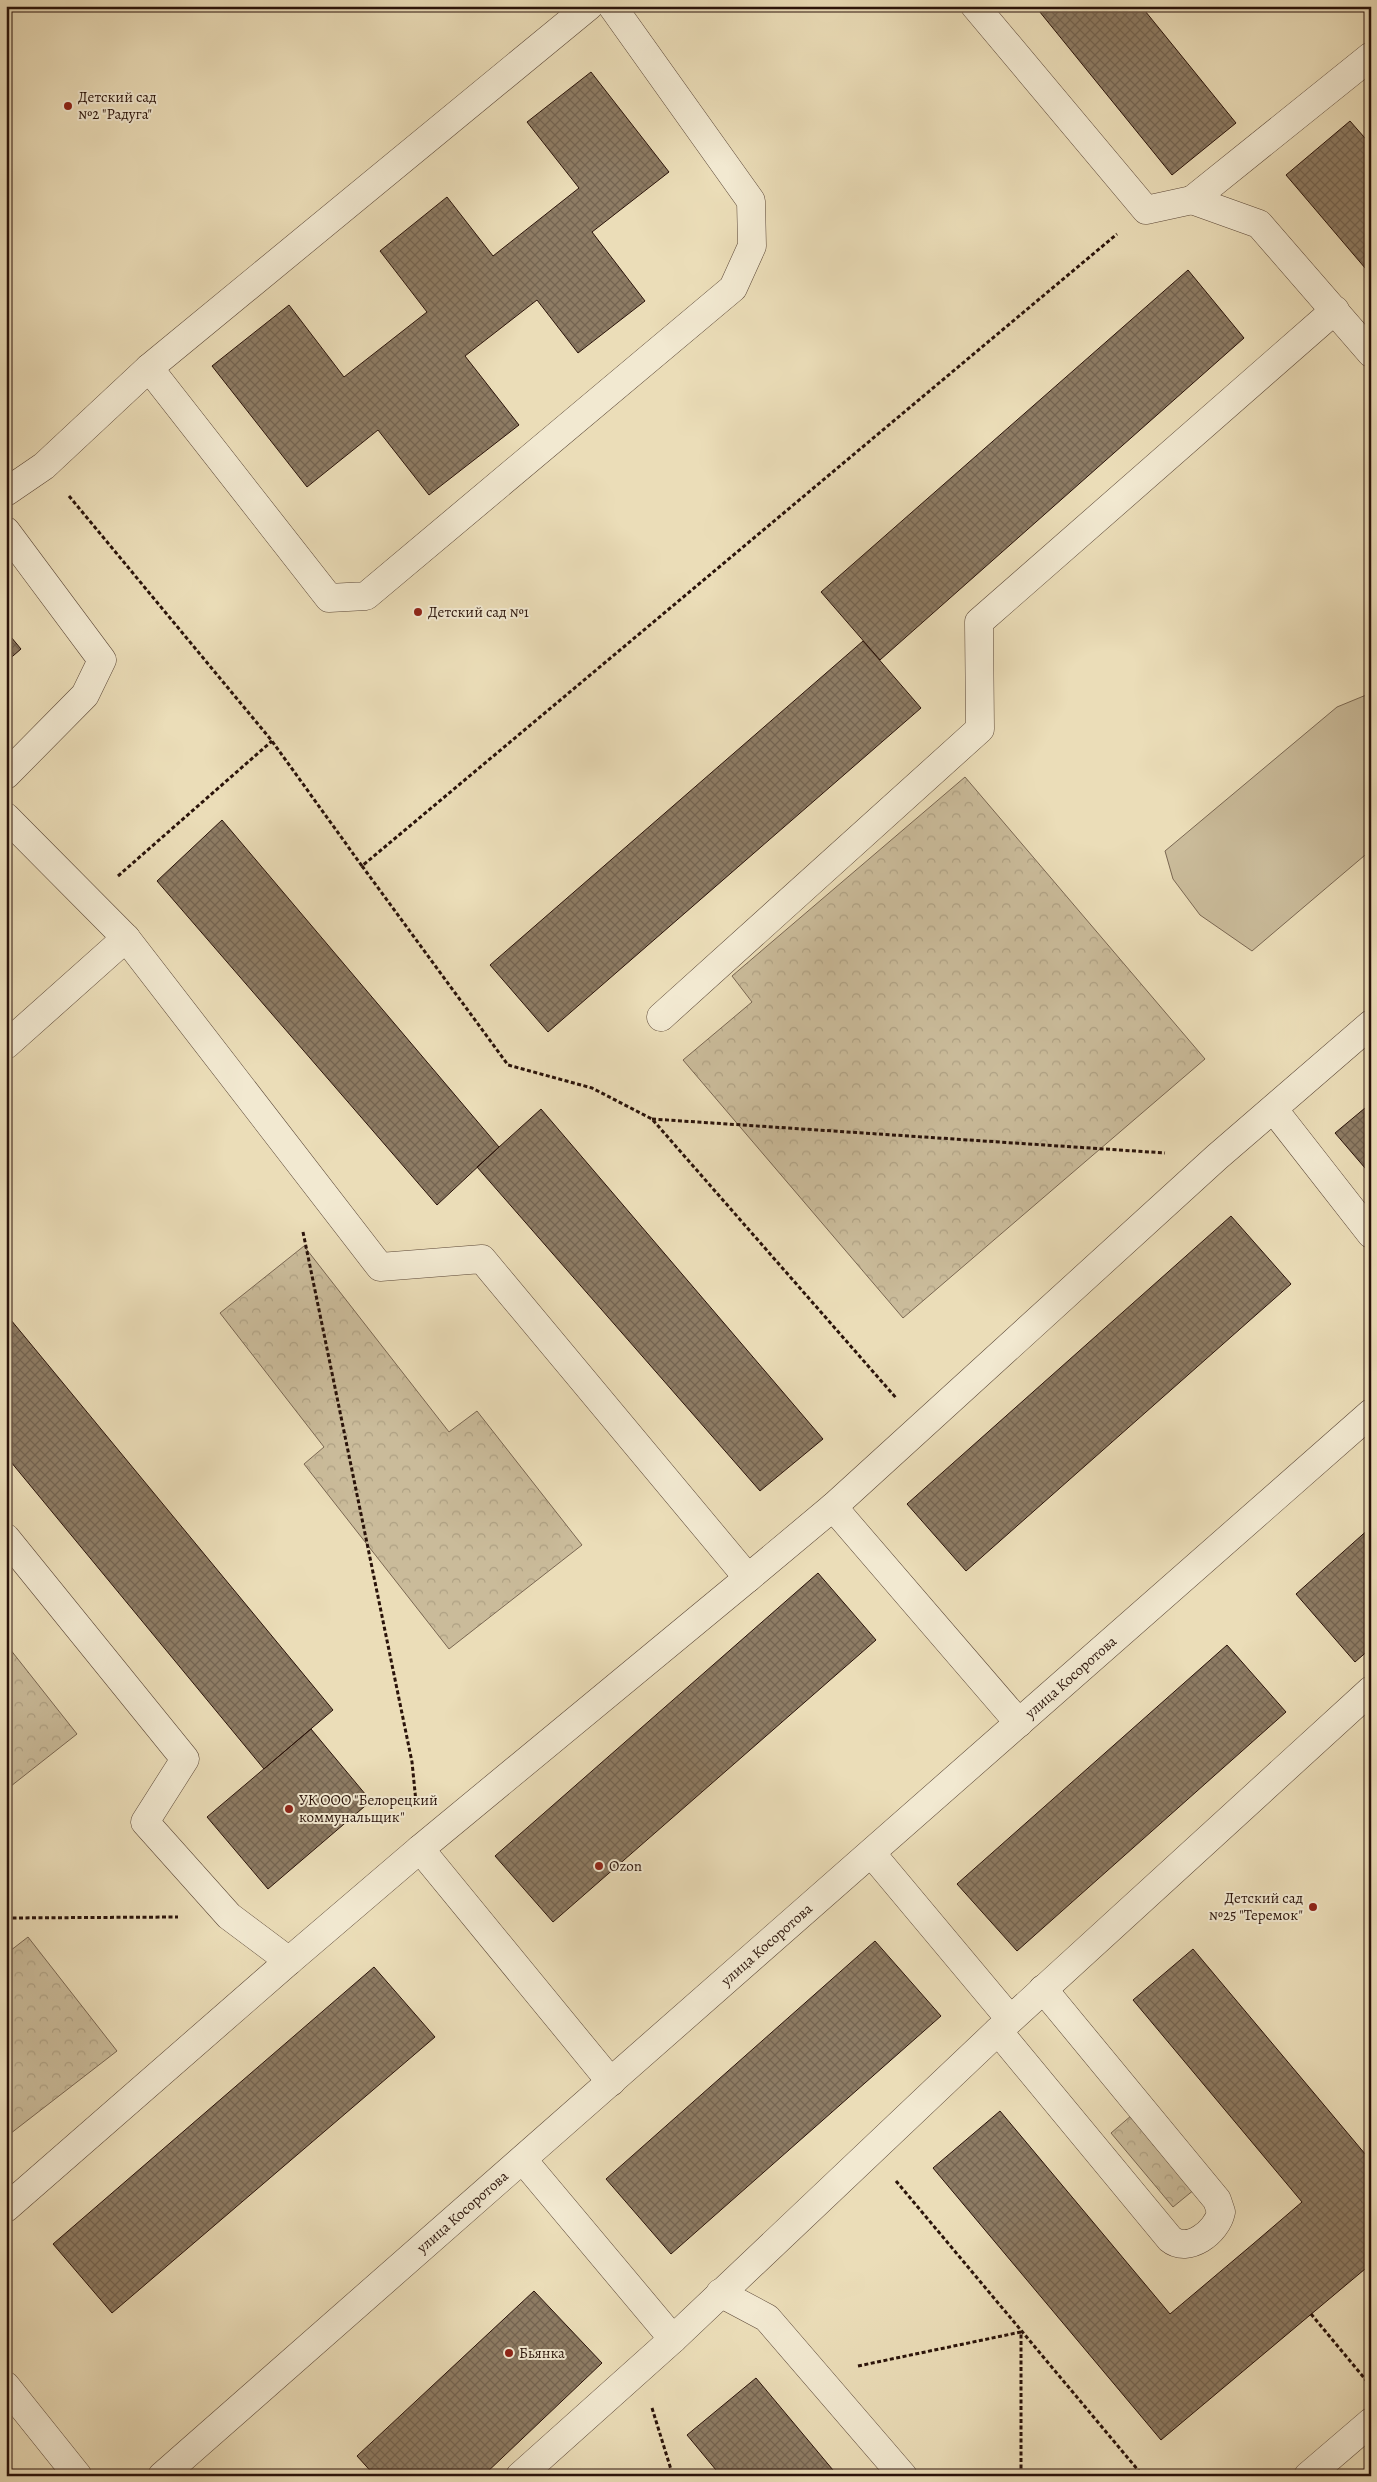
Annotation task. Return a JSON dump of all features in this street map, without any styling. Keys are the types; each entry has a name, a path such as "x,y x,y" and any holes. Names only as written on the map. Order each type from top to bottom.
{"street":[{"path":"6,492 44,466 149,368 590,6"},
{"path":"149,368 329,598 366,596 733,288 752,246 751,201 612,6"},
{"path":"975,6 1146,210 1192,200 1371,56"},
{"path":"1192,200 1259,224 1371,353"},
{"path":"661,1017 980,729 979,622 1335,310"},
{"path":"6,531 102,660 86,695 6,775"},
{"path":"6,817 126,938 380,1267 482,1259 748,1578"},
{"path":"6,1045 126,938"},
{"path":"6,2208 289,1961 833,1507 1217,1157 1274,1110 1371,1024"},
{"path":"1274,1110 1371,1234"},
{"name":"улица Косоротова","path":"162,2476 1371,1414"},
{"path":"833,1507 1019,1723"},
{"path":"6,1538 185,1759 145,1822 230,1916 289,1961"},
{"path":"520,2476 674,2339 870,2150 1004,2025 1371,1690"},
{"path":"420,1850 611,2082"},
{"path":"872,1854 1170,2239 1176,2244 1187,2245 1195,2242 1216,2224 1221,2212 1217,2200 1043,1989"},
{"path":"522,2160 674,2339"},
{"path":"720,2293 767,2318 903,2476"},
{"path":"6,2386 78,2476"},
{"path":"1308,2476 1371,2422"}],"path":[{"path":"362,866 1146,210"},
{"path":"44,466 272,741 508,1065 592,1088 652,1119 920,1426"},
{"path":"90,901 272,741"},
{"path":"652,1119 1217,1157"},
{"path":"301,1222 412,1762 420,1850"},
{"path":"6,1918 230,1916"},
{"path":"870,2150 1143,2476"},
{"path":"1312,2314 1371,2387"},
{"path":"816,2375 1021,2332"},
{"path":"1021,2332 1021,2476"},
{"path":"640,2369 673,2476"}],"green space":[{"path":"1371,693 1371,850 1252,951 1200,915 1173,879 1165,851 1337,707"},
{"path":"965,777 1205,1059 903,1318 683,1060 752,1002 732,976"},
{"path":"304,1246 449,1432 477,1411 582,1545 449,1649 304,1464 324,1447 220,1313"},
{"path":"6,1644 77,1734 6,1790"},
{"path":"28,1937 117,2051 6,2137 6,1954"},
{"path":"1132,2115 1195,2189 1173,2207 1111,2133"}],"building":[{"path":"1035,6 1141,6 1236,123 1172,175"},
{"path":"591,72 669,172 592,232 645,301 578,353 537,300 465,356 519,425 429,495 378,430 307,487 212,366 289,305 344,377 427,312 380,251 447,197 493,256 579,188 527,122"},
{"path":"1350,121 1371,145 1371,275 1286,175"},
{"path":"1188,270 1244,338 880,660 821,592"},
{"path":"6,631 21,649 6,662"},
{"path":"863,641 921,708 548,1032 490,965"},
{"path":"222,820 499,1147 437,1205 157,881"},
{"path":"1371,1103 1371,1175 1335,1133"},
{"path":"541,1109 823,1439 760,1491 477,1167"},
{"path":"1231,1216 1291,1284 966,1571 907,1504"},
{"path":"6,1314 333,1710 264,1769 6,1456"},
{"path":"1371,1527 1371,1648 1355,1662 1296,1594"},
{"path":"818,1573 876,1640 553,1922 495,1856"},
{"path":"1227,1645 1286,1712 1017,1951 957,1884"},
{"name":"УК ООО \"Белорецкий коммунальщик\"","path":"311,1729 371,1801 268,1889 207,1817"},
{"path":"875,1941 941,2016 671,2254 606,2179"},
{"path":"1193,1949 1371,2161 1371,2264 1161,2440 933,2168 1000,2111 1170,2314 1302,2202 1133,2000"},
{"path":"374,1967 435,2037 112,2313 53,2244"},
{"path":"534,2291 602,2363 483,2476 375,2476 357,2456"},
{"path":"756,2378 838,2476 721,2476 687,2435"}],"place":[{"name":"Детский сад №2 \"Радуга\"","path":"68,106"},
{"name":"Детский сад №1","path":"418,612"},
{"name":"УК ООО \"Белорецкий коммунальщик\"","path":"289,1809"},
{"name":"Ozon","path":"599,1866"},
{"name":"Детский сад №25 \"Теремок\"","path":"1313,1907"},
{"name":"Бьянка","path":"509,2353"}]}
